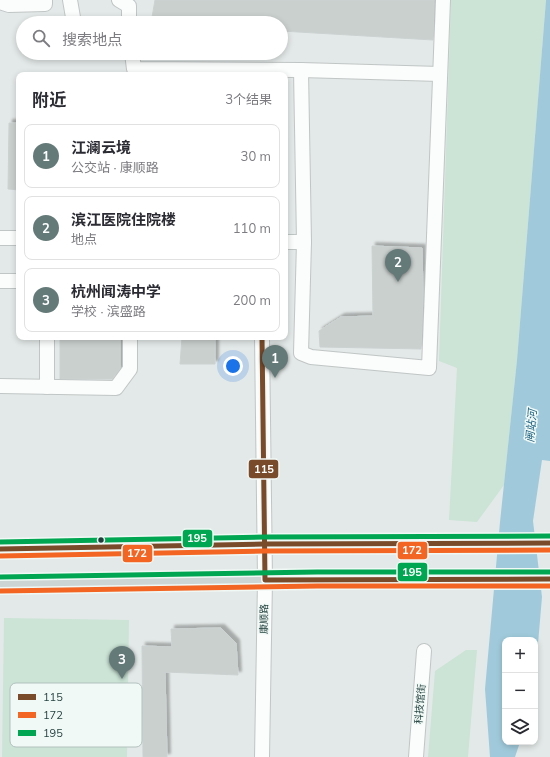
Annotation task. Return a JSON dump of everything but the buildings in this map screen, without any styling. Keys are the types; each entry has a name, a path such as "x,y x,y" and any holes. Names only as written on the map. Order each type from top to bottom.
{"main road":[{"path":"0,549 264,544 550,543"},
{"path":"0,584 317,579 550,579"}],"street":[{"path":"70,0 73,16"},
{"path":"119,0 129,6 130,16"},
{"path":"301,70 304,242 301,353 311,357 430,368 443,0"},
{"path":"0,2 8,5 45,2"},
{"path":"133,60 134,69 230,72"},
{"path":"275,72 301,70 440,74"},
{"path":"0,238 16,238"},
{"path":"288,242 304,242"},
{"path":"0,281 16,281"},
{"path":"47,340 47,387"},
{"path":"0,386 116,388 130,369 130,340"},
{"name":"康顺路","path":"262,340 265,580 262,757"},
{"name":"科技馆街","path":"416,757 424,651"}],"green space":[{"path":"451,0 546,0 517,360 504,485 477,522 449,520 457,368 439,361"},
{"path":"4,618 129,620 128,683 10,683 10,747 127,747 127,757 2,757"},
{"path":"466,650 477,650 468,757 428,757 435,671"}],"water":[{"name":"闸站河","path":"546,0 550,0 550,461 542,460 533,521 542,597 538,644 538,637 502,637 502,745 519,745 515,757 490,757 485,689 500,522 517,360"}],"transit line":[{"name":"115","path":"262,340 265,580 550,579"},
{"name":"195","path":"0,542 264,537 550,536"},
{"name":"115","path":"0,549 264,544 550,543"},
{"name":"172","path":"0,556 264,551 550,550"},
{"name":"195","path":"0,577 317,572 550,572"},
{"name":"172","path":"0,591 317,586 550,586"}],"place":[{"name":"滨江医院住院楼","path":"398,282"},
{"name":"江澜云境","path":"275,378"},
{"name":"杭州闻涛中学","path":"122,679"}]}
